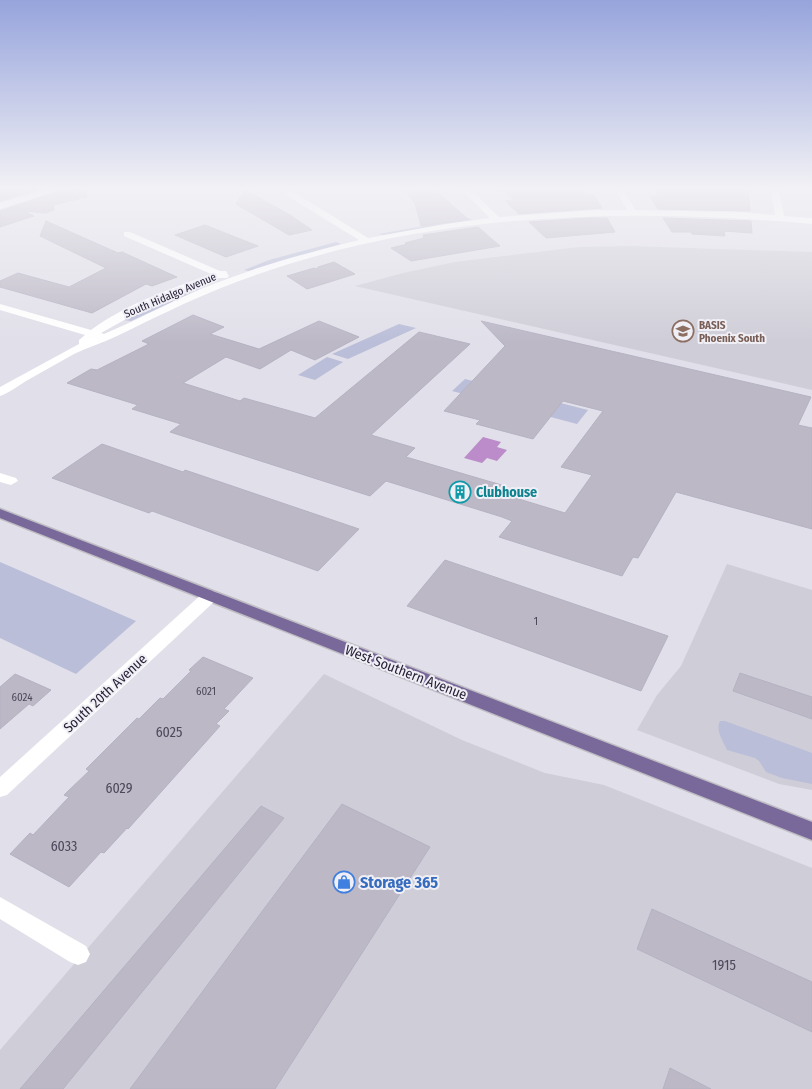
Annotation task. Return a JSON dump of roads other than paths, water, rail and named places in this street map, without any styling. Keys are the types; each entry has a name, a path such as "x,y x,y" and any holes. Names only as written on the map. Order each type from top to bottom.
{"main road":[{"name":"West Southern Avenue","path":"0,513 812,831"}],"street":[{"path":"141,240 233,280"},
{"name":"South Hidalgo Avenue","path":"72,351 92,333 150,303 220,274 288,252 341,240"},
{"name":"South Hidalgo Avenue","path":"0,392 72,351 106,338 182,300 233,280 315,254 372,240"},
{"path":"0,307 106,338"},
{"name":"South 20th Avenue","path":"0,790 210,596"},
{"path":"0,907 78,954"}],"place":[{"name":"BASIS Phoenix South","path":"683,331"},
{"name":"Clubhouse","path":"460,492"},
{"name":"Storage 365","path":"344,882"}]}
